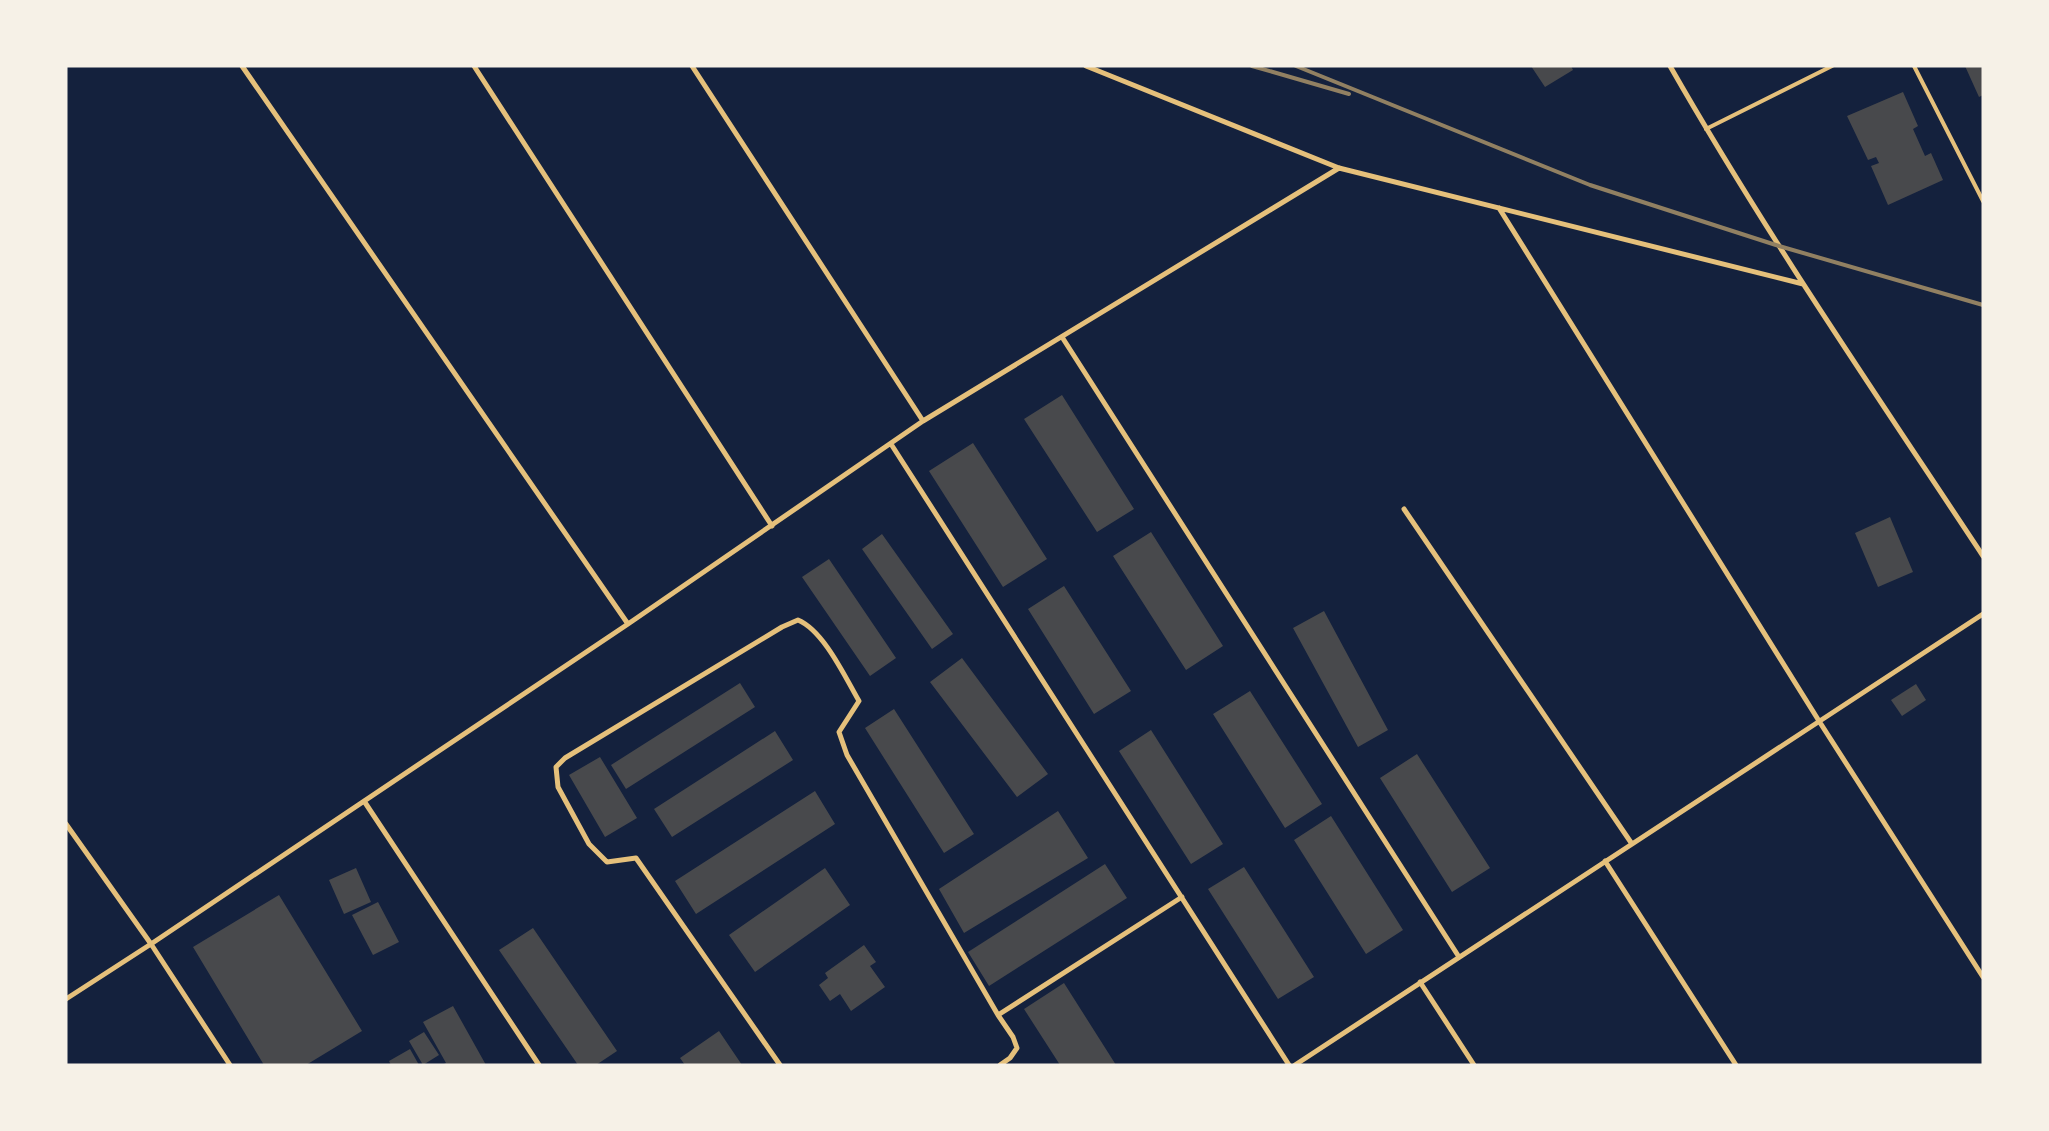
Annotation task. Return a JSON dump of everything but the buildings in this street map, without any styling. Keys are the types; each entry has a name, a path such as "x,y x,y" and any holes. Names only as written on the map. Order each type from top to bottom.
{"street":[{"path":"242,66 628,624"},
{"path":"474,66 772,526"},
{"path":"692,66 923,421"},
{"path":"1086,66 1339,168 1803,284"},
{"path":"1670,66 1706,129 1803,284 1983,556"},
{"path":"66,999 628,624 923,421 1339,168"},
{"path":"1499,208 1819,721 1983,978"},
{"path":"1062,337 1459,957"},
{"path":"891,444 1289,1065"},
{"path":"1404,509 1632,844"},
{"path":"1295,1065 1983,614"},
{"path":"780,1065 636,858 607,862 589,844 558,787 556,766 565,758 798,620 806,624 827,648 859,701 839,732 847,755 998,1016 1013,1037 1017,1048 1010,1058 1000,1065"},
{"path":"364,801 539,1065"},
{"path":"66,824 151,944 230,1065"},
{"path":"1605,861 1736,1065"},
{"path":"998,1016 1182,898"},
{"path":"1420,982 1474,1065"}],"lane":[{"path":"1706,129 1832,66"},
{"path":"1914,66 1983,201"}],"railway":[{"path":"1252,66 1349,94"},
{"path":"1296,66 1590,185 1779,246 1983,305"}]}
